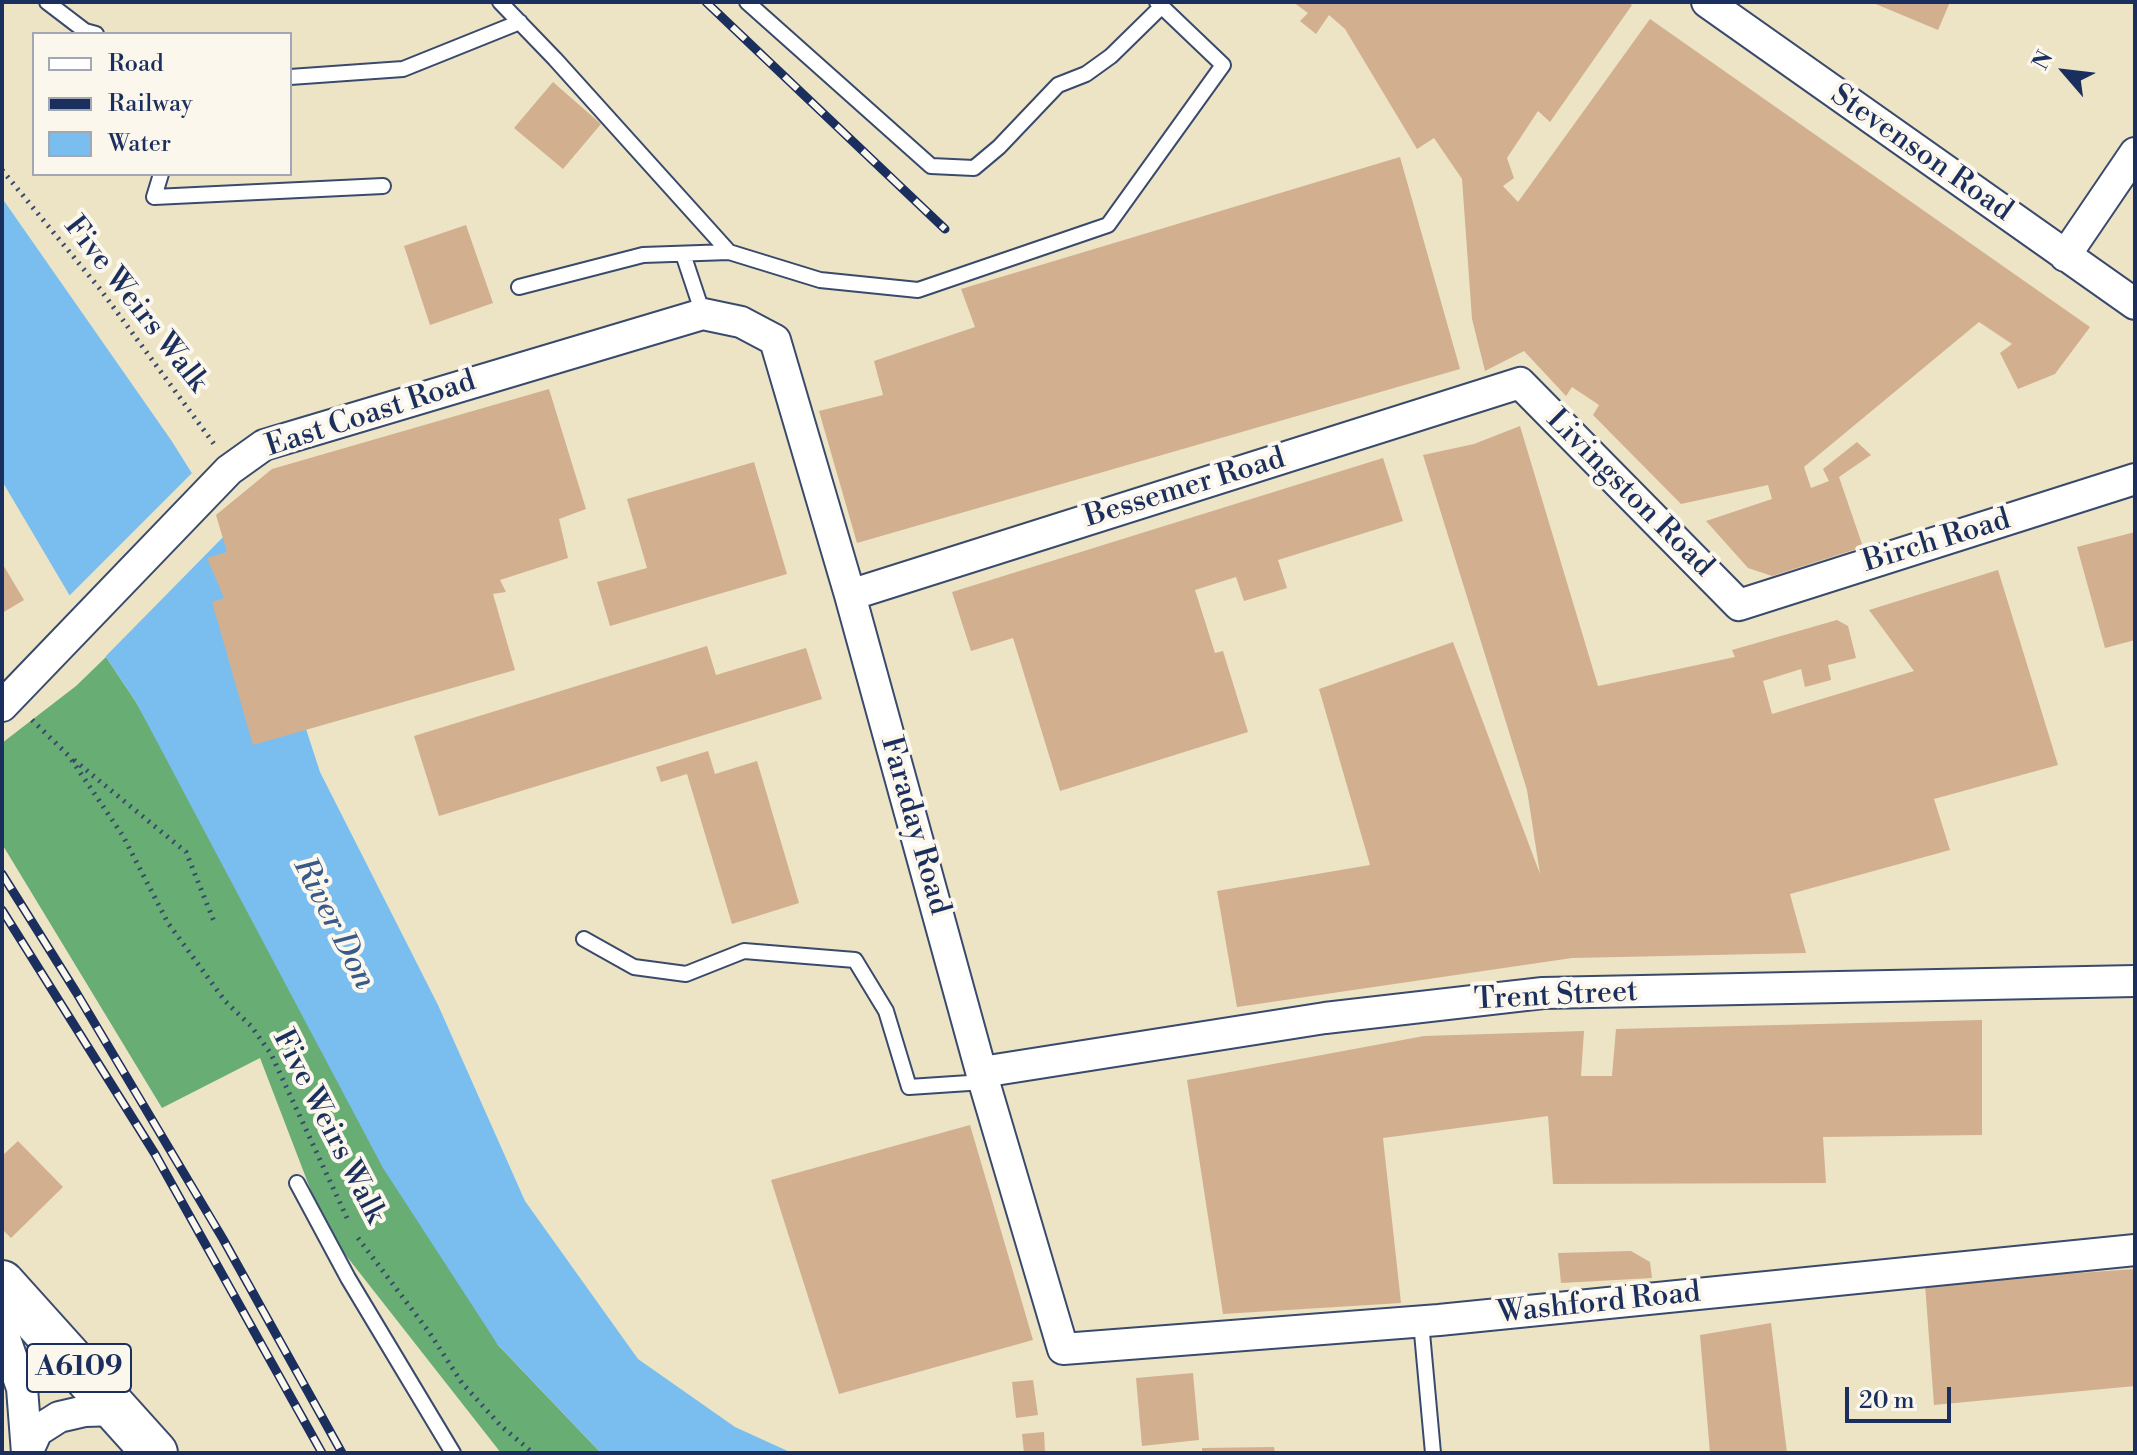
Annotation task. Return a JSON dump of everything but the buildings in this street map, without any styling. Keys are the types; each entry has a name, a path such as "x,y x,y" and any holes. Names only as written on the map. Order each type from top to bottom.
{"main road":[{"name":"A6109","path":"2,1283 155,1453"}],"street":[{"name":"Stevenson Road","path":"1707,2 2135,304"},
{"path":"2065,256 2135,153"},
{"name":"East Coast Road","path":"5,704 229,470 264,445 703,314 741,322"},
{"name":"Faraday Road","path":"741,322 775,340 1063,1349"},
{"name":"Bessemer Road","path":"850,595 1520,383"},
{"name":"Livingston Road","path":"1520,383 1739,605"},
{"name":"Birch Road","path":"1739,605 2135,479"},
{"name":"Trent Street","path":"983,1077 1325,1018 1543,993 2135,981"},
{"name":"Washford Road","path":"1063,1349 1421,1322 2135,1250"},
{"path":"2,1330 22,1388 27,1453"},
{"path":"27,1453 37,1431 59,1417 85,1411 117,1410"}],"lane":[{"path":"47,2 89,32"},
{"path":"500,2 729,252"},
{"path":"519,287 643,255 729,252 820,280 918,290 1108,225 1223,65 1159,4 1111,56 1086,74 1058,85 999,147 974,168 931,166 747,2"},
{"path":"292,77 403,69 520,22"},
{"path":"160,176 154,197 383,186"},
{"path":"683,254 703,314"},
{"path":"584,939 634,967 686,974 744,951 855,960 886,1011 909,1087 983,1077"},
{"path":"297,1183 348,1278 453,1453"},
{"path":"1421,1322 1433,1453"}],"path":[{"name":"Five Weirs Walk","path":"2,170 100,289 214,444 229,470"},
{"name":"Five Weirs Walk","path":"5,704 42,727 69,756 123,836 168,923 225,1001 251,1026 271,1054 348,1220"},
{"path":"69,756 186,852 215,924"},
{"name":"Five Weirs Walk","path":"355,1234 429,1332 462,1383 501,1426 533,1453"}],"green space":[{"path":"106,657 136,702 498,1345 601,1453 501,1453 326,1230 260,1058 162,1108 2,844 2,743 76,686"}],"water":[{"name":"River Don","path":"2,198 171,440 256,575 320,772 438,1005 525,1201 638,1359 735,1427 792,1453 601,1453 498,1345 383,1168 136,702 2,481"}],"pier":[{"path":"192,473 229,531 103,659 67,598"}],"railway":[{"path":"706,2 945,229"},
{"path":"2,874 223,1239 342,1453"},
{"path":"2,910 155,1154 322,1453"}]}
